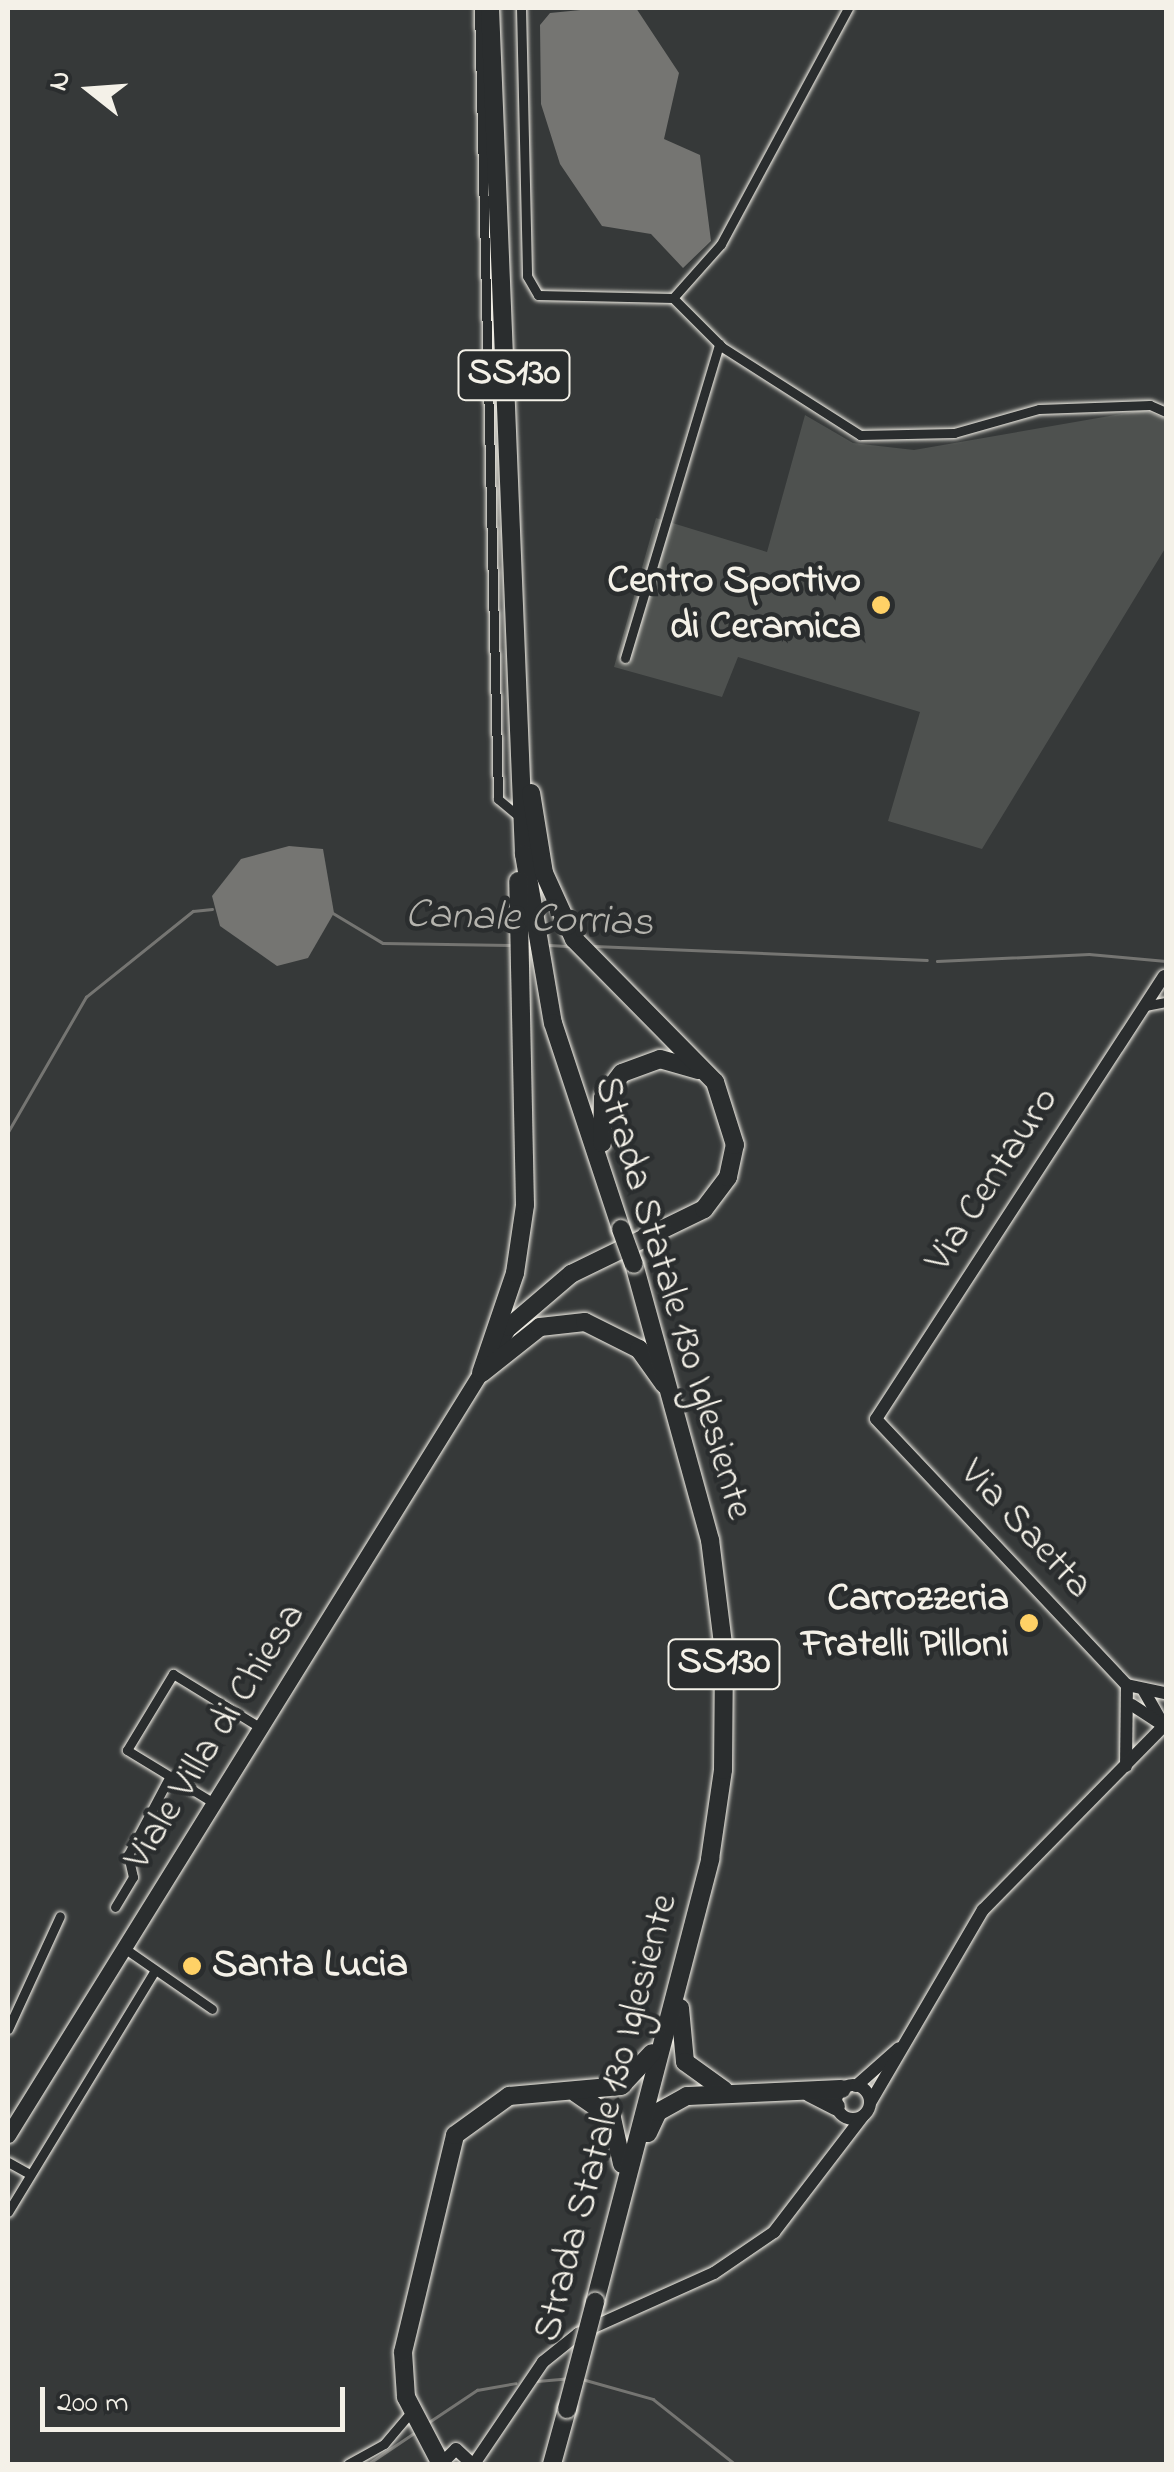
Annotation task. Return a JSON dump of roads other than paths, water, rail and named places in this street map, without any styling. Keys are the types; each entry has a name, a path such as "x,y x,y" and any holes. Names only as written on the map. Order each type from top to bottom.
{"highway":[{"name":"Strada Statale 130 Iglesiente","path":"490,8 513,699 528,939 634,1264 674,1402 710,1540 724,1652 723,1770 692,1929 552,2464"},
{"name":"Strada Statale 130 Iglesiente","path":"502,8 525,742 524,854"},
{"path":"481,1373 515,1273 525,1205 521,969 528,939 516,814 513,699"},
{"path":"509,1328 571,1274 684,1220 718,1193 735,1126 707,1072 591,961 574,939 544,872 525,742"},
{"path":"621,1227 600,1137 603,1098 641,1063 707,1072"},
{"path":"481,1373 540,1327 585,1322 639,1349 663,1371"},
{"path":"692,1929 680,2054 691,2071 726,2091"},
{"path":"449,2457 426,2437 412,2411 404,2336 454,2135 494,2101 621,2086 646,2067 692,1929"},
{"path":"612,2238 658,2112 726,2091 805,2091 844,2099"},
{"path":"575,2092 604,2109 622,2138 612,2238"}],"main road":[{"name":"Viale Villa di Chiesa","path":"8,2135 509,1328"}],"street":[{"path":"479,8 498,799 516,814"},
{"path":"521,8 532,290 551,299 673,298 719,344 860,435 954,433 1040,409 1150,404 1166,412"},
{"path":"673,298 721,244 848,8"},
{"path":"624,658 719,344"},
{"name":"Via Centauro","path":"876,1419 1165,974"},
{"path":"1145,1006 1166,1002"},
{"name":"Via Saetta","path":"876,1419 1126,1685 1132,1706 1126,1767"},
{"path":"214,1802 127,1750 173,1674 261,1728"},
{"name":"Via Saetta","path":"1126,1685 1166,1693"},
{"path":"1144,1691 1165,1725"},
{"path":"1132,1706 1165,1725"},
{"path":"449,2457 473,2464 543,2362 578,2334 714,2274 774,2232 838,2154 983,1910 1165,1725"},
{"path":"114,1908 133,1877 128,1855 170,1776"},
{"path":"8,2029 60,1916"},
{"path":"124,1948 212,2009"},
{"path":"8,2212 11,2198 30,2174 154,1970"},
{"path":"838,2154 844,2099 904,2043"},
{"path":"844,2099 866,2110"},
{"path":"844,2099 866,2110"},
{"path":"8,2162 30,2174"},
{"path":"348,2464 384,2444 412,2411"},
{"path":"449,2457 496,2426"}],"waterway":[{"name":"Canale Corrias","path":"8,1132 86,997 193,911 212,909"},
{"name":"Canale Corrias","path":"333,913 383,943 511,945"},
{"name":"Canale Corrias","path":"549,945 571,946"},
{"name":"Canale Corrias","path":"594,946 927,960"},
{"name":"Canale Corrias","path":"937,961 1089,954 1166,961"},
{"path":"537,2381 569,2378"},
{"path":"582,2379 653,2399 735,2464"},
{"path":"429,2422 477,2390 515,2383"},
{"path":"368,2464 414,2433"}],"place":[{"name":"Centro Sportivo di Ceramica","path":"881,605"},
{"name":"Carrozzeria Fratelli Pilloni","path":"1029,1623"},
{"name":"Santa Lucia","path":"192,1966"}]}
